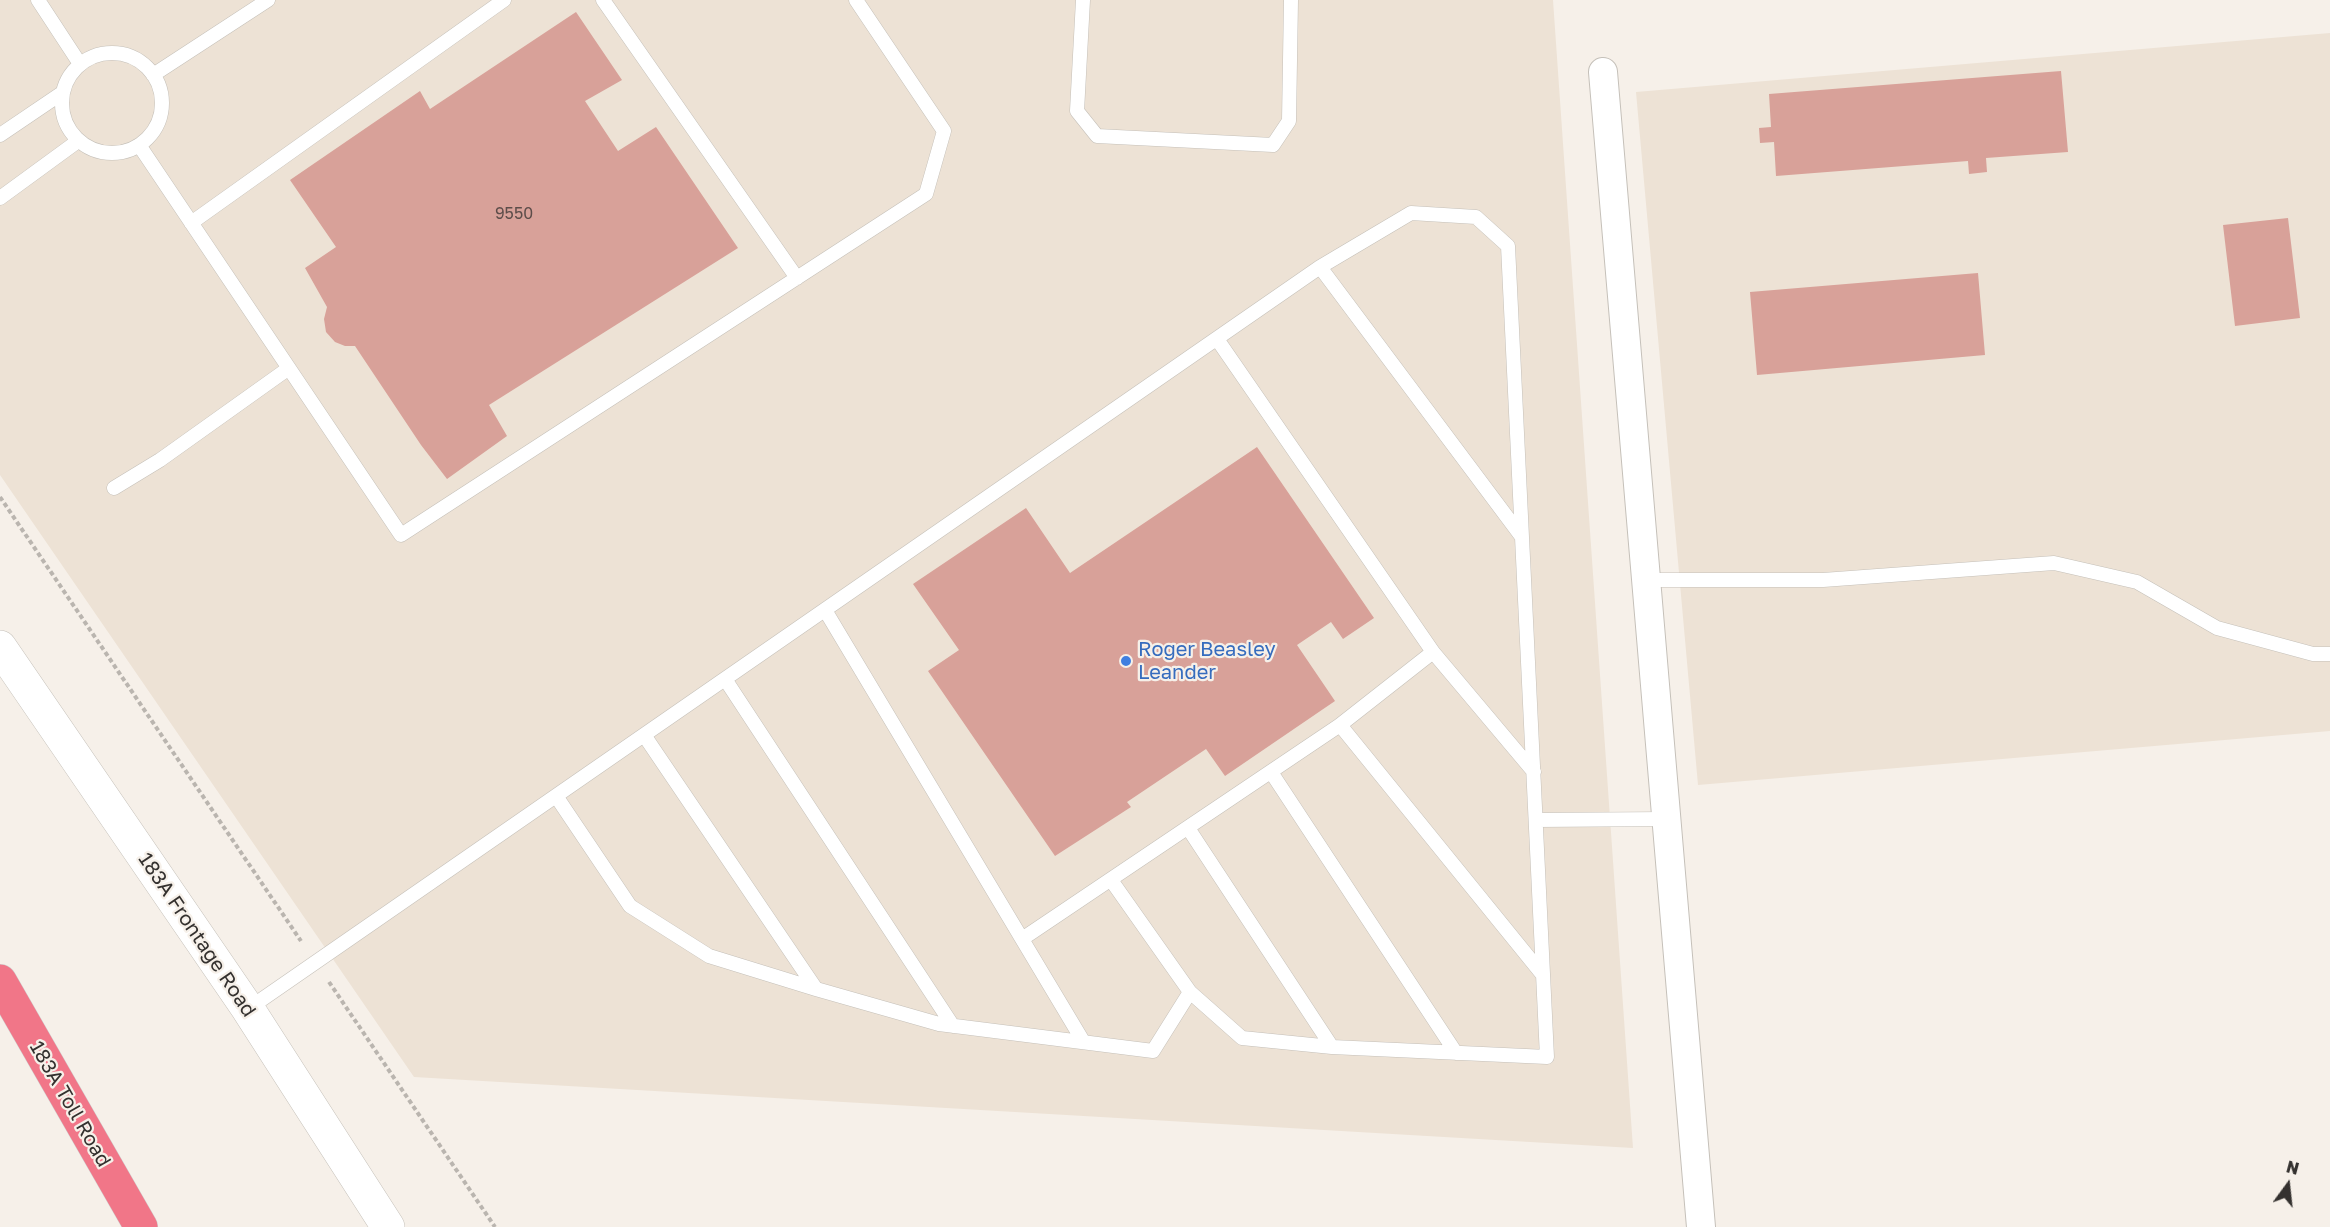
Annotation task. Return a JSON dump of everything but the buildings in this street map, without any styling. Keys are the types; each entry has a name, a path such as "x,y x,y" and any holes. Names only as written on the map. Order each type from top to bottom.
{"highway":[{"name":"183A Toll Road","path":"0,981 141,1227"}],"main road":[{"name":"183A Frontage Road","path":"0,647 248,1009 388,1227"}],"street":[{"path":"1603,72 1701,1227"}],"lane":[{"path":"38,0 80,64"},
{"path":"153,75 268,0"},
{"path":"191,223 504,0"},
{"path":"603,0 797,278"},
{"path":"139,145 401,535 927,194 944,131 856,0"},
{"path":"1083,0 1077,111 1097,136 1273,145 1289,121 1291,0"},
{"path":"113,53 128,56 142,63 153,75 160,89 162,105 159,121 151,135 139,145 124,152 109,153 93,150 78,141 67,127 62,111 62,93 68,77 80,64 95,56 113,53"},
{"path":"0,135 62,93"},
{"path":"0,198 78,141"},
{"path":"248,1009 1320,267 1411,213 1476,217 1508,246 1547,1057 1332,1047 1242,1038 1190,992 1111,880"},
{"path":"1320,267 1522,537"},
{"path":"1217,339 1433,652 1533,772"},
{"path":"114,488 160,460 289,368"},
{"path":"1646,580 1823,580 2054,563 2137,582 2217,628 2313,654 2330,654"},
{"path":"825,610 1083,1041"},
{"path":"1023,939 1340,725 1433,652"},
{"path":"726,679 953,1026"},
{"path":"1340,725 1543,975"},
{"path":"644,735 816,990"},
{"path":"1271,772 1456,1053"},
{"path":"556,796 630,906 709,956 816,990 953,1026 1153,1051 1190,992"},
{"path":"1536,820 1666,819"},
{"path":"1188,828 1332,1047"}],"path":[{"path":"0,497 300,939"},
{"path":"328,981 495,1227"}],"shaded area":[{"path":"0,0 1553,0 1633,1148 414,1077 0,475"},
{"path":"2330,33 2330,731 1698,785 1636,92"}],"place":[{"name":"Roger Beasley Leander","path":"1126,661"}]}
